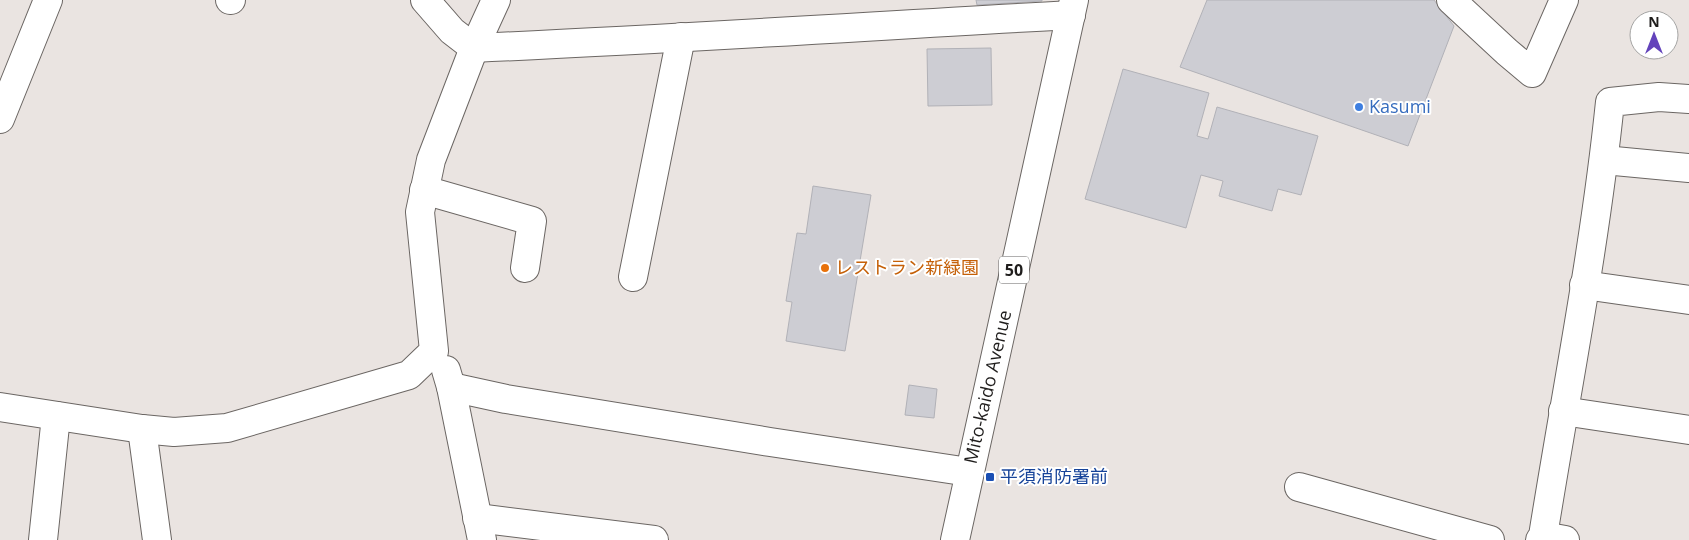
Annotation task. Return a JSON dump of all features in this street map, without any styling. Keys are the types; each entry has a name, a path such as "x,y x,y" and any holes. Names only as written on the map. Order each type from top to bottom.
{"street":[{"path":"0,119 48,0"},
{"path":"425,0 452,31 474,48 681,37 1073,7"},
{"path":"496,0 474,48 431,160 420,212 434,351 444,365 450,387 479,529 654,540"},
{"path":"1451,0 1532,73 1564,0"},
{"name":"Mito-kaido Avenue","path":"955,540 1073,7"},
{"path":"633,277 681,37"},
{"path":"1549,539 1563,411 1604,160 1610,102 1659,97 1689,99"},
{"path":"1604,160 1689,168"},
{"path":"424,190 532,221 525,268"},
{"path":"1584,285 1689,300"},
{"path":"0,407 142,429 174,432 227,428 409,375 434,351"},
{"path":"450,387 506,399 731,436 969,472"},
{"path":"1563,411 1689,430"},
{"path":"43,540 56,416"},
{"path":"142,429 157,540"},
{"path":"1299,486 1490,540"}],"building":[{"path":"976,0 1042,0 1042,1 977,5"},
{"name":"Kasumi","path":"1207,0 1434,0 1454,26 1408,146 1180,67"},
{"path":"991,48 992,105 928,106 927,49"},
{"path":"1123,69 1209,93 1197,136 1208,139 1217,107 1318,136 1301,195 1278,189 1272,211 1219,196 1223,181 1201,175 1186,228 1085,199"},
{"name":"レストラン新緑園","path":"813,186 871,195 845,351 786,341 792,302 786,301 797,233 806,234"},
{"path":"909,385 937,389 934,418 905,415"}],"place":[{"name":"Kasumi","path":"1359,107"},
{"name":"レストラン新緑園","path":"825,268"},
{"name":"平須消防署前","path":"990,477"}]}
